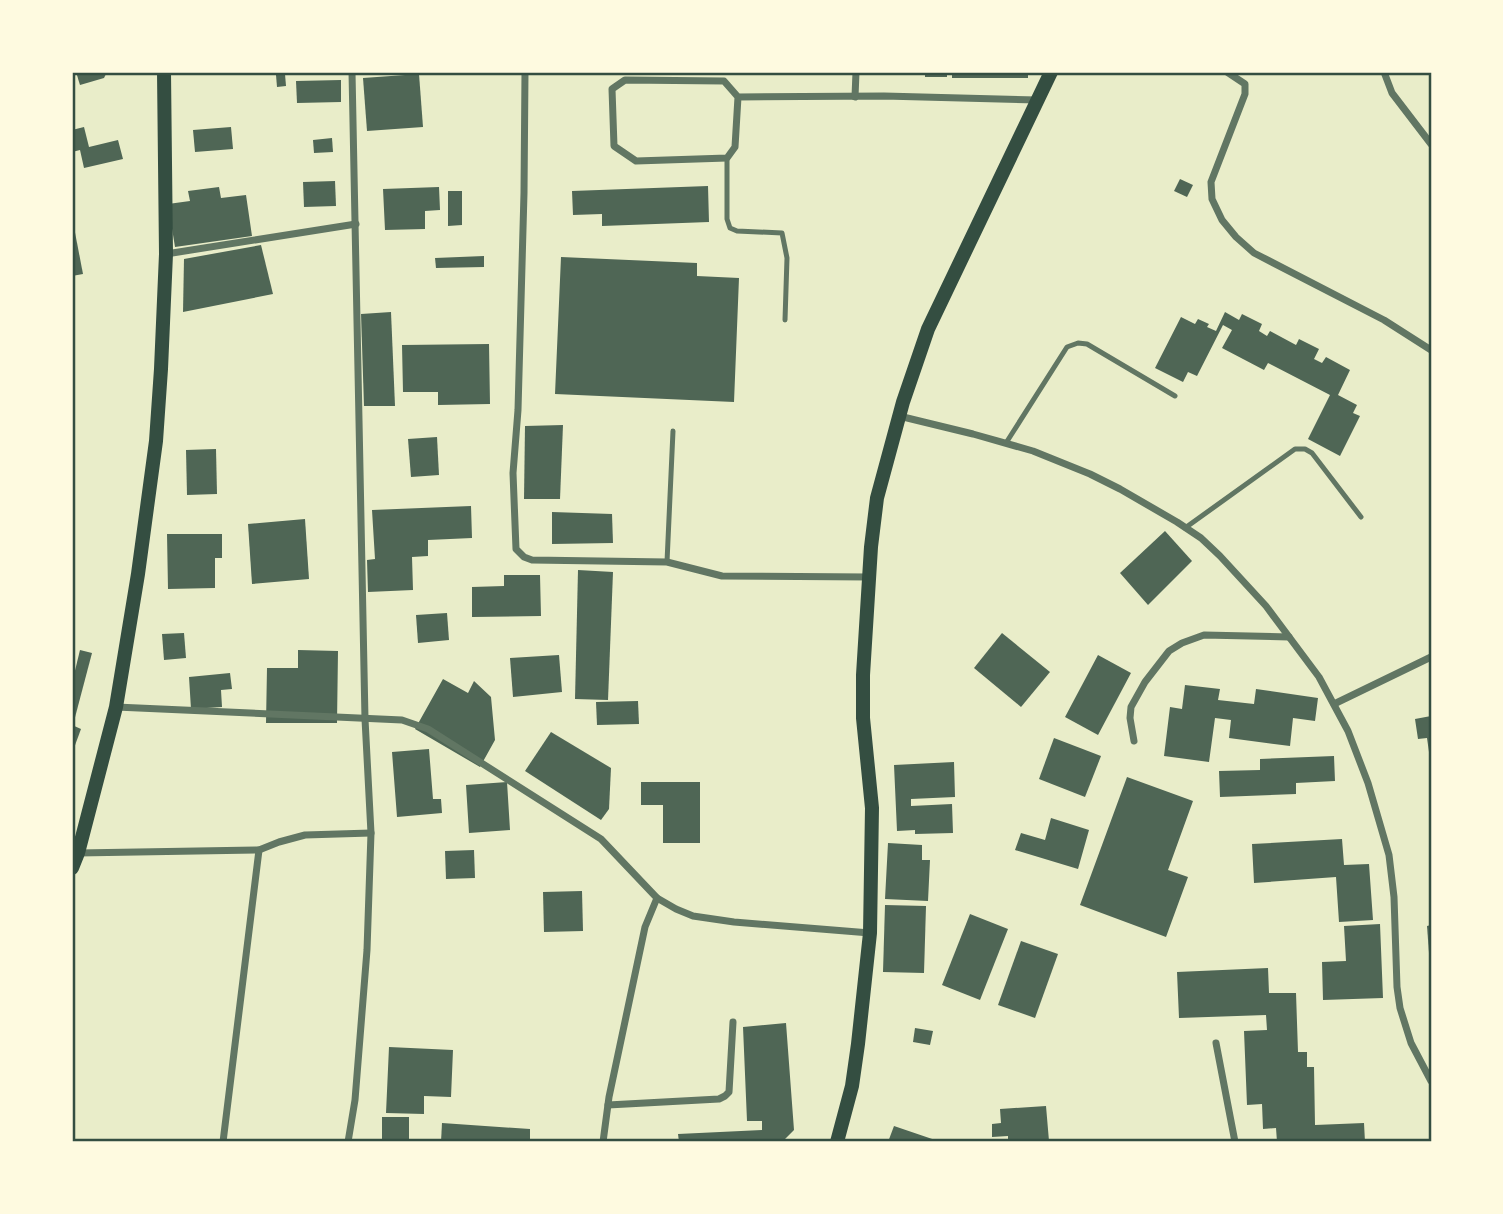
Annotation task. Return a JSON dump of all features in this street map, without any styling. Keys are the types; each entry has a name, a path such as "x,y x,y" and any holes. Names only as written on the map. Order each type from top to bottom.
{"main road":[{"path":"72,868 116,707 156,441 166,254 164,72"},
{"path":"837,1142 852,1086 870,933 872,808 863,718 863,675 871,547 877,498 899,416 928,329 1051,72"}],"street":[{"path":"348,1142 355,1100 367,950 371,833 365,719 352,72"},
{"path":"525,72 518,396 513,473 516,548 524,557 532,560 667,562 722,576 869,578"},
{"path":"855,97 856,72"},
{"path":"1227,72 1245,84 1245,94 1211,182 1212,199 1222,220 1244,245 1262,259 1384,320 1431,350"},
{"path":"1384,72 1392,93 1431,144"},
{"path":"625,80 724,81 738,97 735,147 727,158 636,161 614,146 612,89 625,80"},
{"path":"738,97 884,96 1037,100"},
{"path":"166,254 356,224"},
{"path":"899,416 1033,451 1090,474 1132,495 1200,538 1266,606 1319,677 1348,731 1368,783 1389,855 1394,897 1397,987 1401,1008 1411,1043 1431,1080"},
{"path":"1134,741 1131,707 1145,682 1169,651 1204,635 1289,637"},
{"path":"1334,704 1431,657"},
{"path":"116,707 402,720 428,729 601,839 657,898 676,909 693,916 734,922 870,933"},
{"path":"78,853 259,850 305,835 371,833"},
{"path":"223,1142 259,850"},
{"path":"603,1142 608,1105 645,927 657,898"},
{"path":"608,1105 719,1099 725,1096 729,1092 733,1022"},
{"path":"1216,1043 1235,1142"}],"lane":[{"path":"727,158 727,219 730,228 782,233 787,258 785,320"},
{"path":"1006,443 1067,347 1078,343 1087,344 1175,396"},
{"path":"667,562 673,431"},
{"path":"1185,528 1295,449 1305,449 1312,453 1361,517"}],"building":[{"path":"76,72 107,72 104,78 80,85"},
{"path":"925,72 947,72 947,77 925,77"},
{"path":"952,72 1028,72 1028,78 952,78"},
{"path":"285,74 286,86 277,87 276,75"},
{"path":"419,74 423,127 367,131 363,78"},
{"path":"341,80 341,102 297,103 296,81"},
{"path":"84,127 89,147 118,140 123,159 84,168 80,150 72,152 72,130"},
{"path":"231,127 233,149 195,152 193,130"},
{"path":"332,138 333,152 314,153 313,140"},
{"path":"1180,179 1193,185 1187,197 1174,191"},
{"path":"335,181 336,206 304,207 303,182"},
{"path":"708,186 709,222 602,226 602,214 573,215 572,191"},
{"path":"219,187 221,198 246,195 252,236 175,247 168,204 190,201 188,191"},
{"path":"439,187 440,210 425,211 425,229 385,230 383,189"},
{"path":"448,191 462,191 462,225 448,226"},
{"path":"72,222 83,274 72,276"},
{"path":"261,245 273,294 183,312 184,259"},
{"path":"484,256 484,267 436,268 435,258"},
{"path":"561,257 697,263 697,276 739,278 734,402 555,394"},
{"path":"391,312 395,406 364,406 361,314"},
{"path":"1225,312 1239,320 1242,314 1262,324 1259,331 1267,336 1270,331 1296,345 1299,339 1319,349 1314,359 1322,363 1326,357 1350,370 1338,395 1357,405 1353,413 1360,416 1340,456 1308,439 1330,395 1268,363 1264,370 1222,348 1232,330 1223,325 1197,376 1188,372 1183,382 1155,368 1181,317 1195,324 1198,319 1216,331"},
{"path":"489,344 490,404 438,405 438,392 403,392 402,345"},
{"path":"563,425 560,499 524,499 525,426"},
{"path":"437,437 439,475 411,477 408,439"},
{"path":"216,449 217,494 187,495 186,450"},
{"path":"471,506 472,538 428,540 428,556 412,557 413,590 368,592 367,560 375,559 372,510"},
{"path":"552,512 612,514 613,543 552,544"},
{"path":"305,519 309,579 252,584 248,524"},
{"path":"1165,531 1192,561 1148,605 1120,573"},
{"path":"167,534 222,534 222,558 215,558 215,588 168,589"},
{"path":"578,570 613,572 608,700 575,699"},
{"path":"504,575 540,575 541,616 472,617 472,587 504,586"},
{"path":"447,613 449,640 418,643 416,615"},
{"path":"184,633 186,658 164,660 162,634"},
{"path":"1002,633 1050,672 1021,707 974,668"},
{"path":"80,650 92,653 73,725 72,683"},
{"path":"298,650 338,651 337,723 266,723 267,668 298,668"},
{"path":"559,655 562,692 513,697 510,658"},
{"path":"1098,655 1131,673 1098,735 1065,717"},
{"path":"230,673 232,689 221,690 222,707 191,709 189,677"},
{"path":"443,679 468,693 474,681 491,697 495,740 480,767 415,729"},
{"path":"1185,685 1220,689 1218,700 1254,704 1256,689 1318,698 1315,721 1293,718 1290,746 1229,738 1231,720 1215,718 1209,762 1164,756 1170,707 1182,709"},
{"path":"638,701 639,724 597,725 596,702"},
{"path":"1431,716 1430,759 1427,738 1418,739 1415,719"},
{"path":"72,725 81,729 74,748 72,748"},
{"path":"551,732 611,768 609,809 601,820 525,771"},
{"path":"1054,738 1101,756 1085,797 1039,779"},
{"path":"429,749 433,799 441,799 442,813 397,817 392,752"},
{"path":"1334,756 1335,781 1296,783 1296,794 1220,797 1219,771 1260,770 1260,759"},
{"path":"954,762 955,797 911,799 911,806 952,804 953,833 915,834 915,830 897,831 894,765"},
{"path":"1127,777 1193,801 1168,870 1188,877 1166,937 1080,905"},
{"path":"507,782 510,830 469,833 466,785"},
{"path":"641,782 700,782 700,843 663,843 663,805 641,805"},
{"path":"1051,818 1089,830 1078,869 1015,850 1021,833 1045,840"},
{"path":"1342,839 1344,865 1369,864 1373,920 1339,922 1336,877 1254,883 1252,844"},
{"path":"888,843 922,845 922,860 930,860 928,901 885,899"},
{"path":"474,850 475,878 446,879 445,851"},
{"path":"582,891 583,931 544,932 543,892"},
{"path":"885,905 926,906 924,973 883,972"},
{"path":"970,914 1008,929 980,1000 942,985"},
{"path":"1380,924 1383,998 1323,1000 1322,962 1346,961 1344,926"},
{"path":"1431,925 1431,953 1429,953 1427,926"},
{"path":"1021,941 1058,954 1035,1018 998,1005"},
{"path":"1268,968 1269,993 1296,993 1298,1052 1307,1052 1307,1067 1314,1067 1315,1125 1364,1123 1365,1142 1277,1142 1276,1128 1263,1129 1262,1104 1247,1105 1244,1031 1267,1030 1266,1015 1179,1018 1177,972"},
{"path":"786,1023 794,1130 782,1142 679,1142 678,1134 762,1130 762,1121 747,1121 743,1027"},
{"path":"915,1028 933,1031 930,1045 913,1042"},
{"path":"389,1047 453,1050 451,1097 424,1096 424,1114 386,1113"},
{"path":"1046,1106 1049,1141 1008,1142 1008,1136 992,1137 992,1124 1001,1123 1000,1109"},
{"path":"382,1117 409,1117 409,1142 382,1142"},
{"path":"442,1123 530,1129 530,1142 441,1142"},
{"path":"894,1126 941,1142 888,1142"}]}
